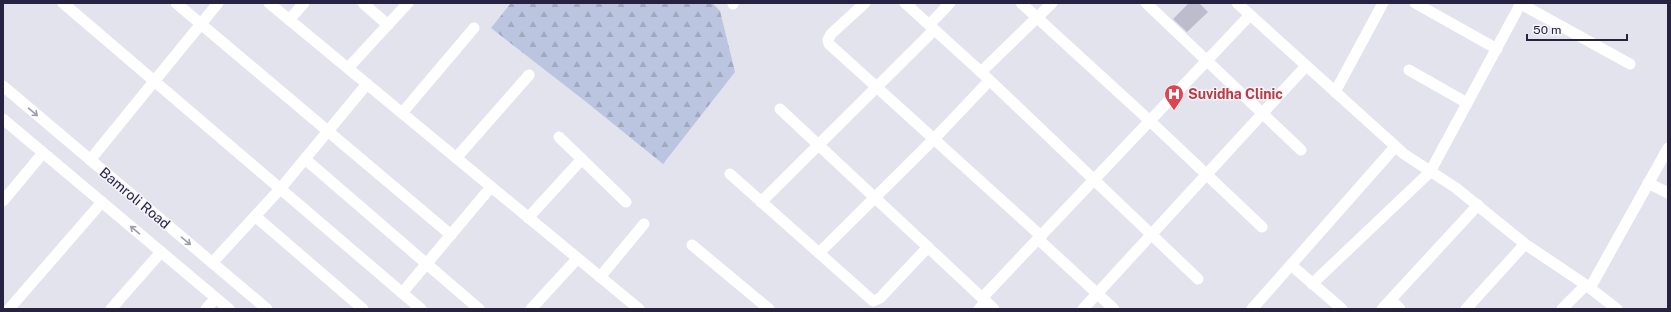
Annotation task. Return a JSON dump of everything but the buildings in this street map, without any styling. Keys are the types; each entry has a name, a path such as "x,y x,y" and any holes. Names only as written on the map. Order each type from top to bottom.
{"street":[{"path":"62,3 421,309"},
{"path":"176,3 451,235"},
{"path":"90,160 218,3"},
{"path":"269,3 638,309"},
{"path":"289,20 304,3"},
{"path":"363,3 388,25"},
{"path":"348,68 408,3"},
{"path":"865,3 831,34 828,40 834,50 934,139 1114,309"},
{"path":"905,3 981,72 1198,279"},
{"path":"761,202 877,87 931,27 950,3"},
{"path":"1021,3 1150,121 1262,227"},
{"path":"981,72 1052,3"},
{"path":"1146,3 1301,150"},
{"path":"1237,3 1404,154 1430,172 1452,184 1525,244 1588,286 1617,309"},
{"path":"1415,3 1497,49"},
{"path":"1312,284 1430,172 1521,3 1630,64"},
{"path":"1335,92 1381,4"},
{"path":"780,109 928,247 985,304 1039,238 1250,15"},
{"path":"402,113 474,28"},
{"path":"1084,309 1306,66"},
{"path":"1409,70 1467,103"},
{"path":"456,158 529,75"},
{"path":"819,253 934,139 989,81"},
{"path":"212,263 280,189 367,84"},
{"name":"Bamroli Road","path":"3,86 267,309"},
{"path":"3,118 229,309"},
{"path":"559,136 626,202"},
{"path":"1252,309 1396,147"},
{"path":"1562,309 1588,286 1668,148"},
{"path":"3,201 43,153"},
{"path":"305,159 479,309"},
{"path":"528,218 582,159"},
{"path":"730,174 873,301 880,298 928,247"},
{"path":"1648,183 1668,193"},
{"path":"402,293 491,187"},
{"path":"9,309 102,202"},
{"path":"1382,309 1478,205"},
{"path":"255,216 363,309"},
{"path":"600,278 644,224"},
{"path":"1466,309 1525,244"},
{"path":"692,245 769,309"},
{"path":"111,309 161,252"},
{"path":"531,309 577,259"},
{"path":"1291,266 1342,309"},
{"path":"206,309 216,298"},
{"path":"1391,300 1400,309"}],"green space":[{"path":"511,3 712,3 720,11 735,72 663,164 491,28"}],"place":[{"name":"Suvidha Clinic","path":"1174,111"}]}
